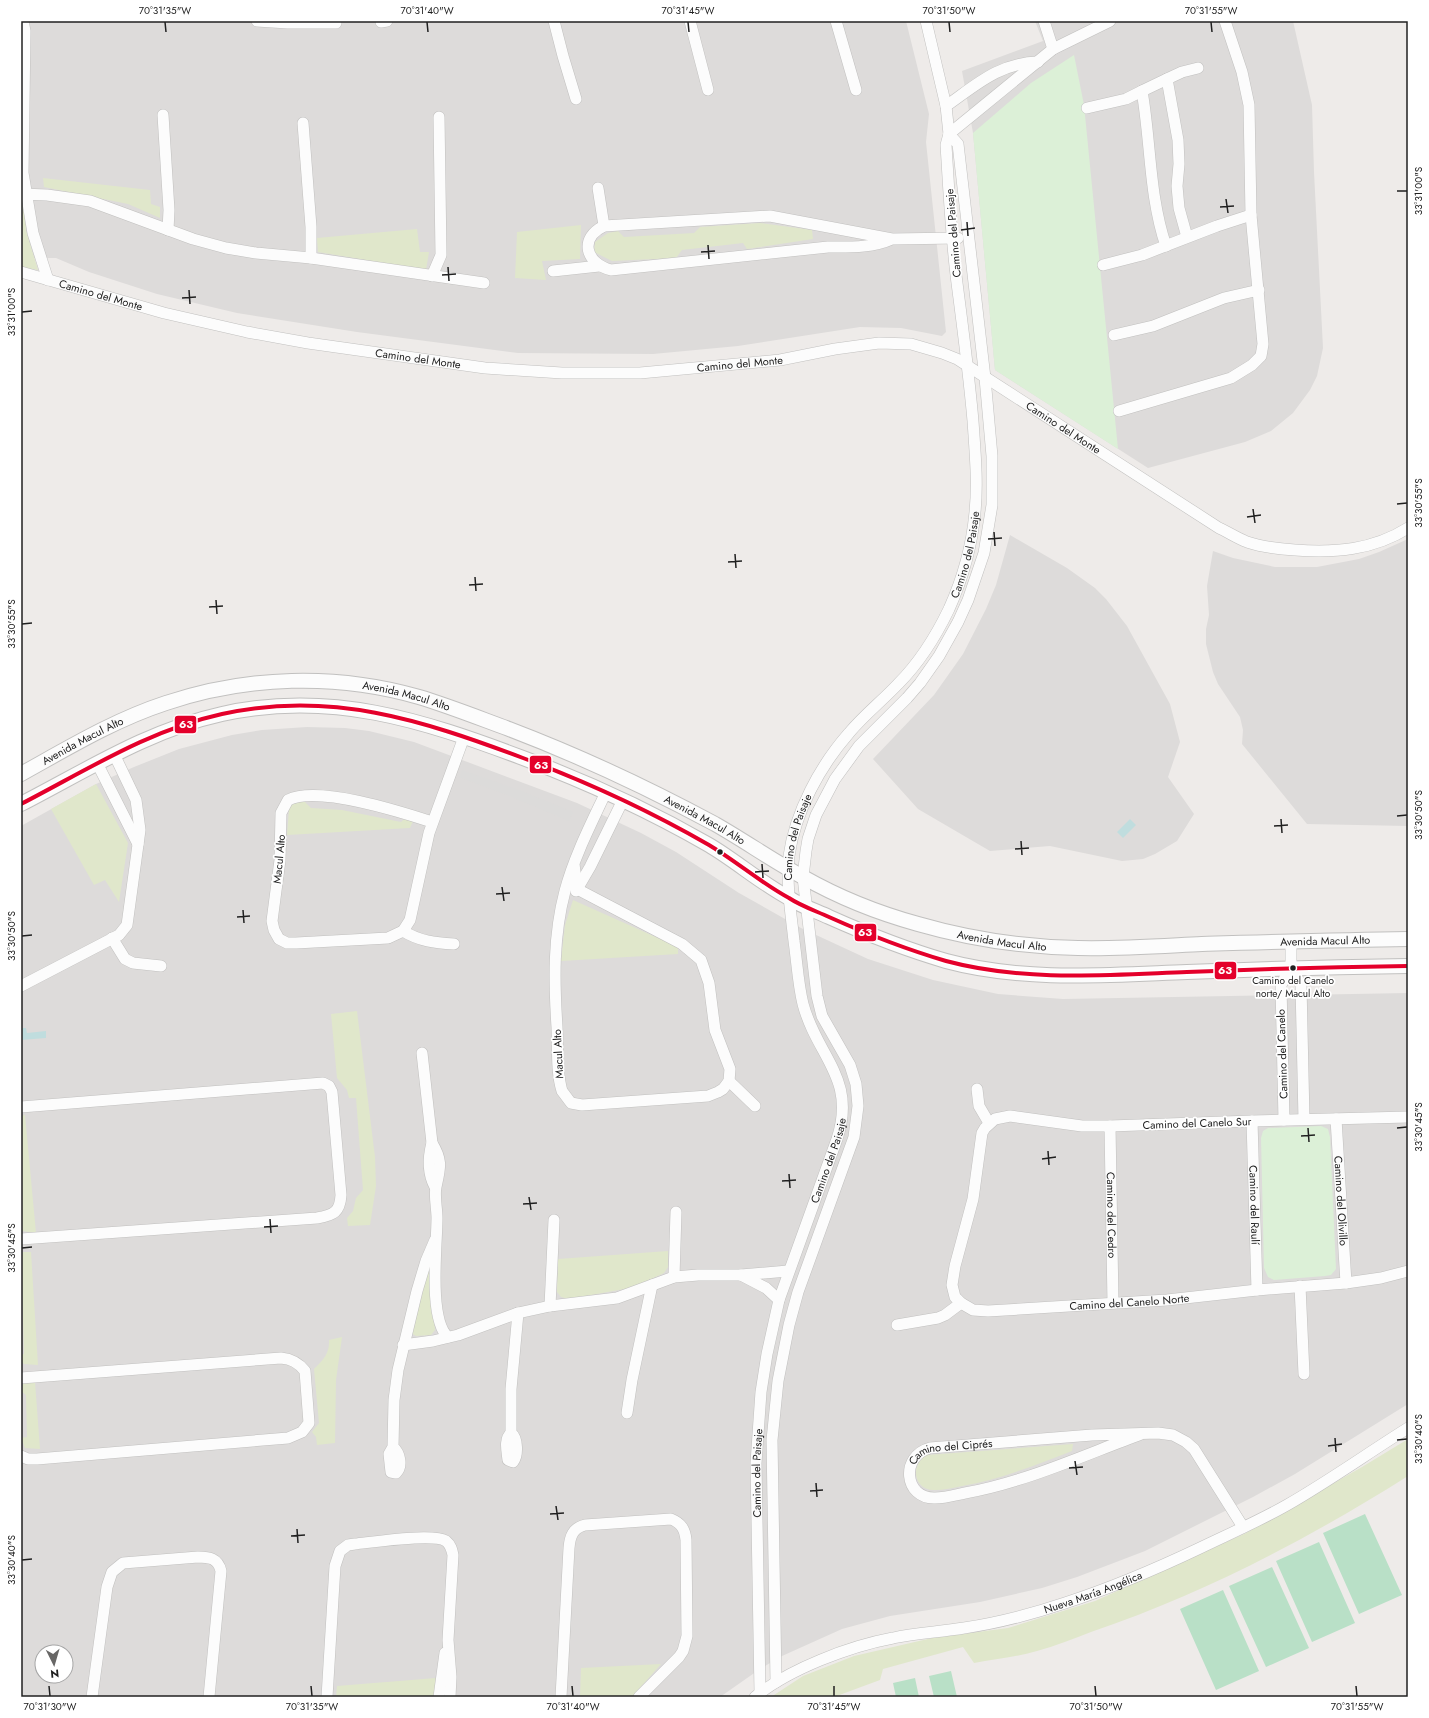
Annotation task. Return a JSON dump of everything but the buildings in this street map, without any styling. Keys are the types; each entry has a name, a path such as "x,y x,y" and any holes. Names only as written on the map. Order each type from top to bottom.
{"street":[{"path":"257,21 336,23"},
{"path":"554,21 576,98"},
{"path":"690,21 708,90"},
{"path":"836,21 856,90"},
{"name":"Camino del Paisaje","path":"757,1695 757,1432 764,1367 779,1300 788,1270 837,1139 842,1120 843,1107 839,1080 812,1031 802,1003 790,899 788,868 793,837 800,815 821,773 848,734 863,717 899,684 914,666 939,628 958,586 971,542 976,508 976,471 968,366 952,238 946,145 949,134 946,106 926,21"},
{"path":"1044,21 1053,49"},
{"path":"949,134 1053,49 1110,21"},
{"path":"1120,411 1231,378 1252,365 1261,356 1263,344 1251,215 1248,105 1242,72 1225,21"},
{"path":"26,24 22,108 23,194 33,234 48,280"},
{"path":"946,106 1000,70 1016,64 1038,62"},
{"path":"1088,108 1126,99 1167,78 1198,68"},
{"path":"1167,78 1178,140 1179,164 1177,186 1179,208 1187,237"},
{"path":"1142,91 1155,208 1166,246"},
{"path":"162,115 169,210 168,230"},
{"path":"432,276 442,256 438,117"},
{"path":"302,123 311,227 311,258"},
{"name":"Camino del Paisaje","path":"776,1682 772,1440 778,1381 786,1337 796,1298 850,1148 856,1127 858,1106 856,1084 850,1065 822,1016 819,1006 803,877 808,839 816,815 835,779 859,746 907,698 931,667 958,622 977,577 989,529 993,487 985,378 958,144 949,134"},
{"path":"598,188 604,226"},
{"path":"23,194 47,195 90,201 193,240 226,248 256,253 311,258 484,283"},
{"path":"1103,265 1142,255 1187,237 1251,215"},
{"path":"599,266 590,257 589,246 593,233 604,226 770,216 803,221 892,239 968,237"},
{"path":"553,271 599,266 616,270 828,248 864,246 883,243 892,239"},
{"name":"Camino del Monte","path":"21,272 164,313 247,332 308,343 485,368 562,373 647,373 772,361 858,345 894,342 912,344 937,351 957,359 1219,528 1247,542 1282,549 1335,552 1387,540 1408,528"},
{"path":"1114,335 1153,326 1224,298 1259,290"},
{"name":"Avenida Macul Alto","path":"21,774 111,725 138,713 192,695 226,688 276,682 326,682 360,685 416,696 442,704 530,737 610,770 730,832 803,877 857,904 894,917 952,933 1016,944 1054,947 1101,948 1291,941 1408,939"},
{"name":"Avenida Macul Alto","path":"21,804 114,754 157,734 202,719 242,710 290,706 330,706 375,712 419,722 558,771 623,800 712,847 790,899 890,942 947,961 991,970 1067,976 1291,968 1408,966"},
{"path":"454,944 425,941 403,931 410,920 425,847 432,822 464,737"},
{"path":"21,986 112,938 122,932 127,925 140,830 138,807 134,794 114,754"},
{"path":"97,763 138,844"},
{"name":"Macul Alto","path":"606,792 574,864 565,891 561,910 554,977 560,1086 562,1091 568,1100 576,1105 582,1105 708,1096 718,1092 729,1080"},
{"path":"116,801 128,800 134,794"},
{"name":"Macul Alto","path":"403,931 388,938 296,943 287,943 279,938 274,930 272,920 280,860 281,813 285,804 292,798 298,796 323,796 372,804 432,822"},
{"path":"561,910 577,889 590,867 623,800"},
{"path":"574,864 577,889"},
{"path":"577,889 682,944 701,960 709,983 713,1019 718,1040 730,1069 729,1080 755,1106"},
{"path":"112,938 125,960 133,963 161,966"},
{"path":"1291,941 1291,968"},
{"name":"Camino del Canelo","path":"1284,1120 1280,985 1291,968 1301,985 1304,1119"},
{"path":"422,1053 432,1143 437,1153 440,1168 436,1187 437,1217 435,1240 437,1318 441,1330 448,1337"},
{"path":"21,1107 323,1083 329,1086 332,1092 341,1195 341,1204 336,1212 328,1216 318,1218 21,1239"},
{"path":"897,1325 938,1318 945,1315 960,1303 953,1292 952,1279 972,1199 982,1133 989,1123 979,1106 977,1089"},
{"name":"Camino del Canelo Sur","path":"989,1123 1002,1117 1010,1116 1082,1126 1304,1119 1408,1118"},
{"name":"Camino del Olivillo","path":"1336,1119 1346,1283"},
{"name":"Camino del Raulí","path":"1252,1121 1256,1290"},
{"name":"Camino del Cedro","path":"1110,1126 1113,1303"},
{"path":"674,1277 676,1212"},
{"path":"550,1306 554,1220"},
{"path":"394,1447 396,1386 403,1345 416,1291 435,1240"},
{"path":"403,1345 448,1337 518,1313 550,1306 617,1298 674,1277 698,1275 741,1275 788,1270"},
{"name":"Camino del Canelo Norte","path":"960,1303 980,1311 1167,1300 1256,1290 1346,1283 1381,1278 1408,1271"},
{"path":"741,1275 766,1288 779,1300"},
{"path":"627,1413 633,1374 652,1285"},
{"path":"1300,1286 1304,1374"},
{"path":"511,1433 511,1389 518,1313"},
{"path":"21,1378 281,1358 289,1359 300,1365 305,1370 310,1423 302,1432 288,1438 37,1459 28,1459 21,1456"},
{"name":"Nueva María Angélica","path":"757,1695 776,1682 833,1656 872,1643 893,1638 996,1622 1065,1603 1150,1572 1243,1528 1317,1486 1408,1428"},
{"name":"Camino del Ciprés","path":"1141,1434 1016,1480 980,1490 942,1497 928,1498 923,1496 913,1486 909,1474 910,1463 914,1458 922,1450 930,1448 1092,1435 1141,1434 1166,1434 1174,1435 1190,1446 1206,1467 1243,1528"},
{"path":"561,1697 569,1548 572,1533 580,1526 585,1525 664,1518 671,1519 676,1521 683,1528 686,1540 687,1636 682,1651 678,1657 639,1697"},
{"path":"327,1697 336,1560 340,1551 348,1545 431,1537 447,1542 451,1546 453,1555 448,1640 451,1677 450,1697"},
{"path":"92,1697 107,1587 112,1572 123,1563 198,1556 209,1557 215,1560 220,1564 221,1571 209,1697"},
{"path":"439,1697 442,1668 448,1640"}],"shaded area":[{"path":"21,21 906,21 929,114 926,142 946,332 942,336 901,328 860,327 738,346 653,354 518,353 357,332 237,313 157,294 89,272 56,258 34,258 38,270 21,267"},
{"path":"1035,21 1293,21 1312,105 1323,348 1317,376 1310,390 1293,413 1271,431 1245,442 1148,468 995,370 973,133 962,71 1043,41"},
{"path":"1010,535 1067,568 1095,588 1106,599 1127,626 1170,704 1180,742 1168,777 1194,814 1177,841 1155,854 1143,859 1122,861 1050,846 990,851 918,809 873,759 934,695 963,654 986,609 996,585"},
{"path":"1408,539 1408,826 1307,824 1242,744 1243,730 1240,717 1218,684 1213,672 1206,644 1206,629 1209,615 1207,586 1213,551 1233,558 1275,567 1317,567 1359,559"},
{"path":"307,727 345,728 369,731 414,742 577,803 641,833 676,852 739,893 801,928 868,959 933,980 998,994 1063,999 1408,993 1408,1404 1295,1474 1253,1497 1145,1551 1077,1577 1042,1588 980,1602 890,1616 842,1629 782,1656 760,1669 720,1697 21,1697 21,826 96,784 134,767 179,749 232,735 262,730"},
{"path":"462,770 519,790 573,812 569,821 459,777"}],"green space":[{"path":"1074,55 1084,105 1118,449 995,370 973,133 1031,83"},
{"path":"43,178 150,190 151,204 160,207 160,218 128,204 44,187"},
{"path":"22,199 26,199 26,230 38,270 22,267"},
{"path":"760,223 812,230 813,239 747,249 743,243 682,250 676,258 612,261 594,252 595,242 608,233 618,231 624,237 694,233 700,227"},
{"path":"581,225 580,259 542,261 546,280 515,278 517,232"},
{"path":"417,229 420,252 429,252 426,270 318,252 317,238"},
{"path":"96,784 128,843 119,902 105,880 94,885 51,809"},
{"path":"299,802 305,802 311,808 342,810 401,822 404,819 413,821 410,828 287,835 289,809 291,805"},
{"path":"573,900 678,947 678,954 561,961 565,925"},
{"path":"357,1011 375,1157 376,1186 370,1225 348,1226 347,1218 353,1211 356,1198 363,1190 356,1098 349,1098 347,1090 337,1078 331,1014"},
{"path":"25,1115 36,1233 21,1230 21,1116"},
{"path":"1321,1126 1328,1129 1330,1137 1336,1269 1331,1275 1274,1280 1268,1277 1264,1268 1261,1138 1263,1131 1268,1128"},
{"path":"668,1251 668,1267 664,1273 630,1288 569,1299 561,1297 557,1292 558,1259"},
{"path":"23,1252 31,1252 38,1365 24,1364 21,1361 21,1355 24,1354 21,1254"},
{"path":"430,1263 435,1330 431,1335 416,1336 411,1333"},
{"path":"342,1337 336,1380 335,1443 317,1445 316,1437 312,1432 319,1423 314,1369 327,1353 329,1340"},
{"path":"35,1382 40,1449 25,1448 21,1438 27,1437 26,1395 21,1391 23,1384"},
{"path":"1408,1439 1408,1476 1332,1522 1254,1563 1214,1583 1133,1617 1044,1649 1014,1656 974,1663 963,1647 883,1669 880,1680 834,1697 771,1697 803,1676 854,1656 932,1638 1008,1628 1095,1601 1244,1534"},
{"path":"1073,1444 1072,1451 991,1480 948,1489 935,1490 922,1486 916,1477 916,1471 921,1459 927,1455"},
{"path":"1365,1514 1402,1595 1359,1614 1323,1533"},
{"path":"1319,1542 1355,1623 1312,1642 1276,1561"},
{"path":"1272,1567 1309,1648 1266,1667 1229,1586"},
{"path":"1223,1590 1259,1671 1216,1690 1180,1609"},
{"path":"661,1664 632,1697 580,1697 581,1668"},
{"path":"951,1671 957,1697 934,1697 929,1676"},
{"path":"436,1678 435,1697 336,1697 337,1686"},
{"path":"915,1678 919,1697 896,1697 893,1683"}],"water":[{"path":"1130,819 1136,825 1123,838 1117,832"},
{"path":"21,1028 26,1028 27,1033 46,1031 46,1038 21,1040"}],"transit line":[{"name":"63","path":"21,804 119,752 169,730 195,721 222,714 262,707 300,705 338,707 412,721 449,732 523,758 571,777 687,832 719,851 768,886 798,904 886,941 946,961 975,968 1005,972 1066,976 1298,968 1408,966"}],"place":[{"name":"Camino del Canelo norte/ Macul Alto","path":"1293,968"}]}
